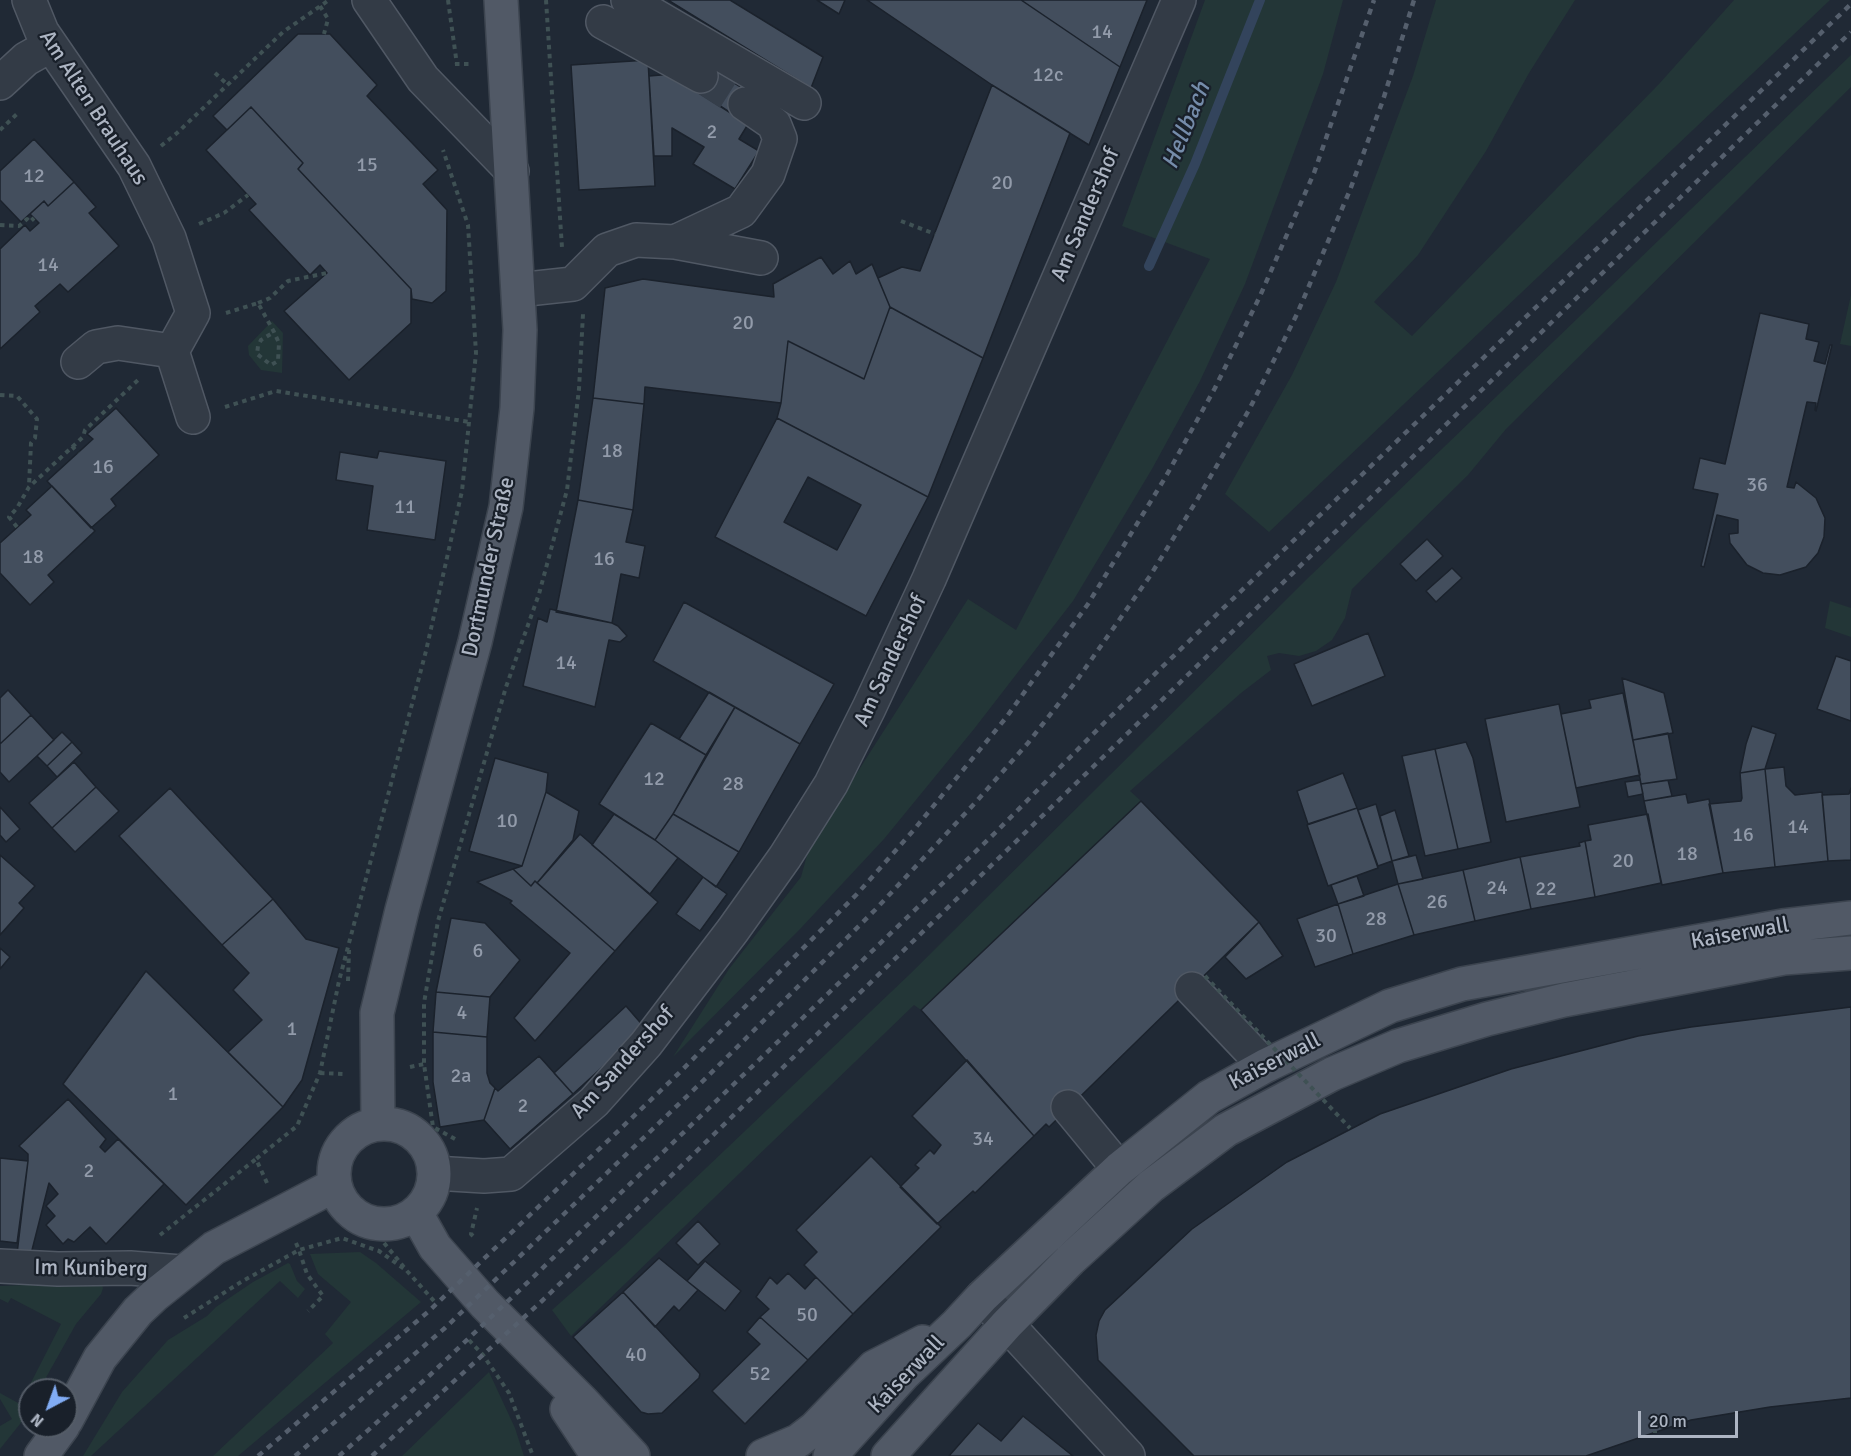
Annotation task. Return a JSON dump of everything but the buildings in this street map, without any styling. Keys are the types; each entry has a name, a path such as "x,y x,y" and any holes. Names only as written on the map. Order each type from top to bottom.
{"main road":[{"name":"Dortmunder Straße","path":"378,1124 377,1013 402,910 475,642 506,507 517,408 520,330 501,0"},
{"name":"Kaiserwall","path":"830,1456 904,1374 982,1297 1119,1169 1209,1096 1265,1066 1390,1006 1462,984 1783,926 1851,918"},
{"name":"Kaiserwall","path":"888,1456 1007,1324 1070,1260 1152,1186 1227,1130 1332,1074 1398,1046 1487,1019 1564,1000 1785,958 1851,953"},
{"path":"378,1124 395,1125 410,1131 423,1142 431,1156 434,1173 430,1195 416,1213 393,1224 367,1222 346,1208 335,1185 335,1164 343,1145 358,1131 378,1124"},
{"path":"78,1399 100,1358 138,1311 181,1272 214,1248 335,1185"},
{"path":"416,1213 435,1247 484,1304 624,1455"},
{"path":"763,1456 798,1440 815,1428 874,1367 957,1324"},
{"path":"524,1345 535,1363 569,1456"},
{"path":"41,1456 54,1438"}],"street":[{"name":"Am Alten Brauhaus","path":"29,0 42,32 134,166 168,238 193,313"},
{"path":"369,0 423,79 512,171"},
{"path":"627,0 804,103"},
{"name":"Am Sandershof","path":"497,1175 594,1102 646,1044 733,930 785,857 831,784 929,579 1179,0"},
{"path":"603,22 701,76"},
{"path":"0,83 26,59 51,45"},
{"path":"675,242 741,211 768,174 780,139 774,124 746,104"},
{"path":"518,290 573,284 607,250 636,240 675,242 761,258"},
{"path":"193,313 172,351 193,417"},
{"path":"78,362 96,347 118,342 172,351"},
{"path":"1198,983 1265,1066"},
{"path":"1068,1107 1119,1169"},
{"path":"434,1173 497,1175"},
{"name":"Im Kuniberg","path":"0,1266 58,1269 130,1268 181,1272"},
{"path":"982,1297 1128,1456"}],"path":[{"path":"177,133 283,32 329,0"},
{"path":"320,6 328,20 324,34"},
{"path":"289,18 293,25"},
{"path":"215,73 228,84"},
{"path":"0,130 11,120"},
{"path":"308,1311 322,1296 307,1274 299,1250 256,1159 297,1126 320,1073 344,962 426,651 462,491 476,353 468,225 440,141"},
{"path":"168,238 224,213 248,195"},
{"path":"0,225 19,226 27,219 30,222 34,218"},
{"path":"901,221 935,234"},
{"path":"193,313 216,316 270,298 288,281 327,273"},
{"path":"258,303 274,332 279,343 278,361 270,365 257,354 261,340 274,332"},
{"path":"18,527 9,517 29,487 83,437 85,430 133,385"},
{"path":"249,399 276,391 469,423"},
{"path":"0,395 17,396 37,419 35,438 31,443 29,487"},
{"path":"72,446 78,453"},
{"path":"1198,983 1350,1128"},
{"path":"479,1243 471,1234 497,1175"},
{"path":"367,1222 437,1305"},
{"path":"179,1321 241,1282 299,1250 342,1238 379,1251 407,1271"},
{"path":"468,1338 483,1355 509,1393 533,1456"}],"shaded area":[{"path":"1205,0 1343,0 1323,74 1245,284 1200,381 1152,469 1073,601 974,729 884,839 801,928 673,1057 729,969 801,877 809,848 968,599 1016,630 1210,259 1122,226"},
{"path":"1436,0 1575,0 1529,73 1486,151 1418,255 1374,302 1412,336 1659,84 1734,0 1830,0 1269,532 1225,494 1292,375 1336,282 1413,76"},
{"path":"1851,55 1851,87 1506,429 1468,475 1352,589 1345,618 1332,640 1316,651 1299,656 1279,653 1267,656 1271,670 1241,693 1130,791 1141,801 921,1010 914,1005 571,1336 552,1310 623,1247 910,974 1309,577"},
{"path":"1851,295 1851,346 1840,344"},
{"path":"272,321 283,333 282,373 261,370 249,355 248,346"},
{"path":"1830,601 1851,608 1851,637 1825,628"},
{"path":"360,1252 421,1302 238,1456 213,1456 333,1343 325,1334 351,1302 318,1274 310,1254"},
{"path":"288,1263 297,1281 305,1289 298,1298 280,1281 91,1456 83,1456 122,1392 168,1340 207,1316 216,1307 253,1282"},
{"path":"101,1282 103,1288 101,1294 76,1324 46,1378 33,1378 61,1324 11,1298 8,1303 0,1299 0,1286"},
{"path":"489,1372 515,1428 524,1456 402,1456"},
{"path":"0,1393 18,1403 18,1426 0,1449 0,1426 12,1419 0,1399"}],"waterway":[{"name":"Hellbach","path":"1149,266 1195,164 1260,0"}],"tunnel":[{"path":"701,76 745,104"}],"railway":[{"path":"258,1456 429,1311 678,1074 857,894 912,832 1005,719 1088,604 1165,478 1215,388 1260,296 1314,173 1374,0"},
{"path":"295,1456 445,1328 706,1078 875,910 975,803 1028,743 1077,680 1150,576 1197,500 1250,408 1297,314 1350,190 1383,100 1414,0"},
{"path":"339,1456 430,1375 527,1283 997,831 1105,722 1851,4"},
{"path":"372,1456 543,1300 1851,32"}]}
